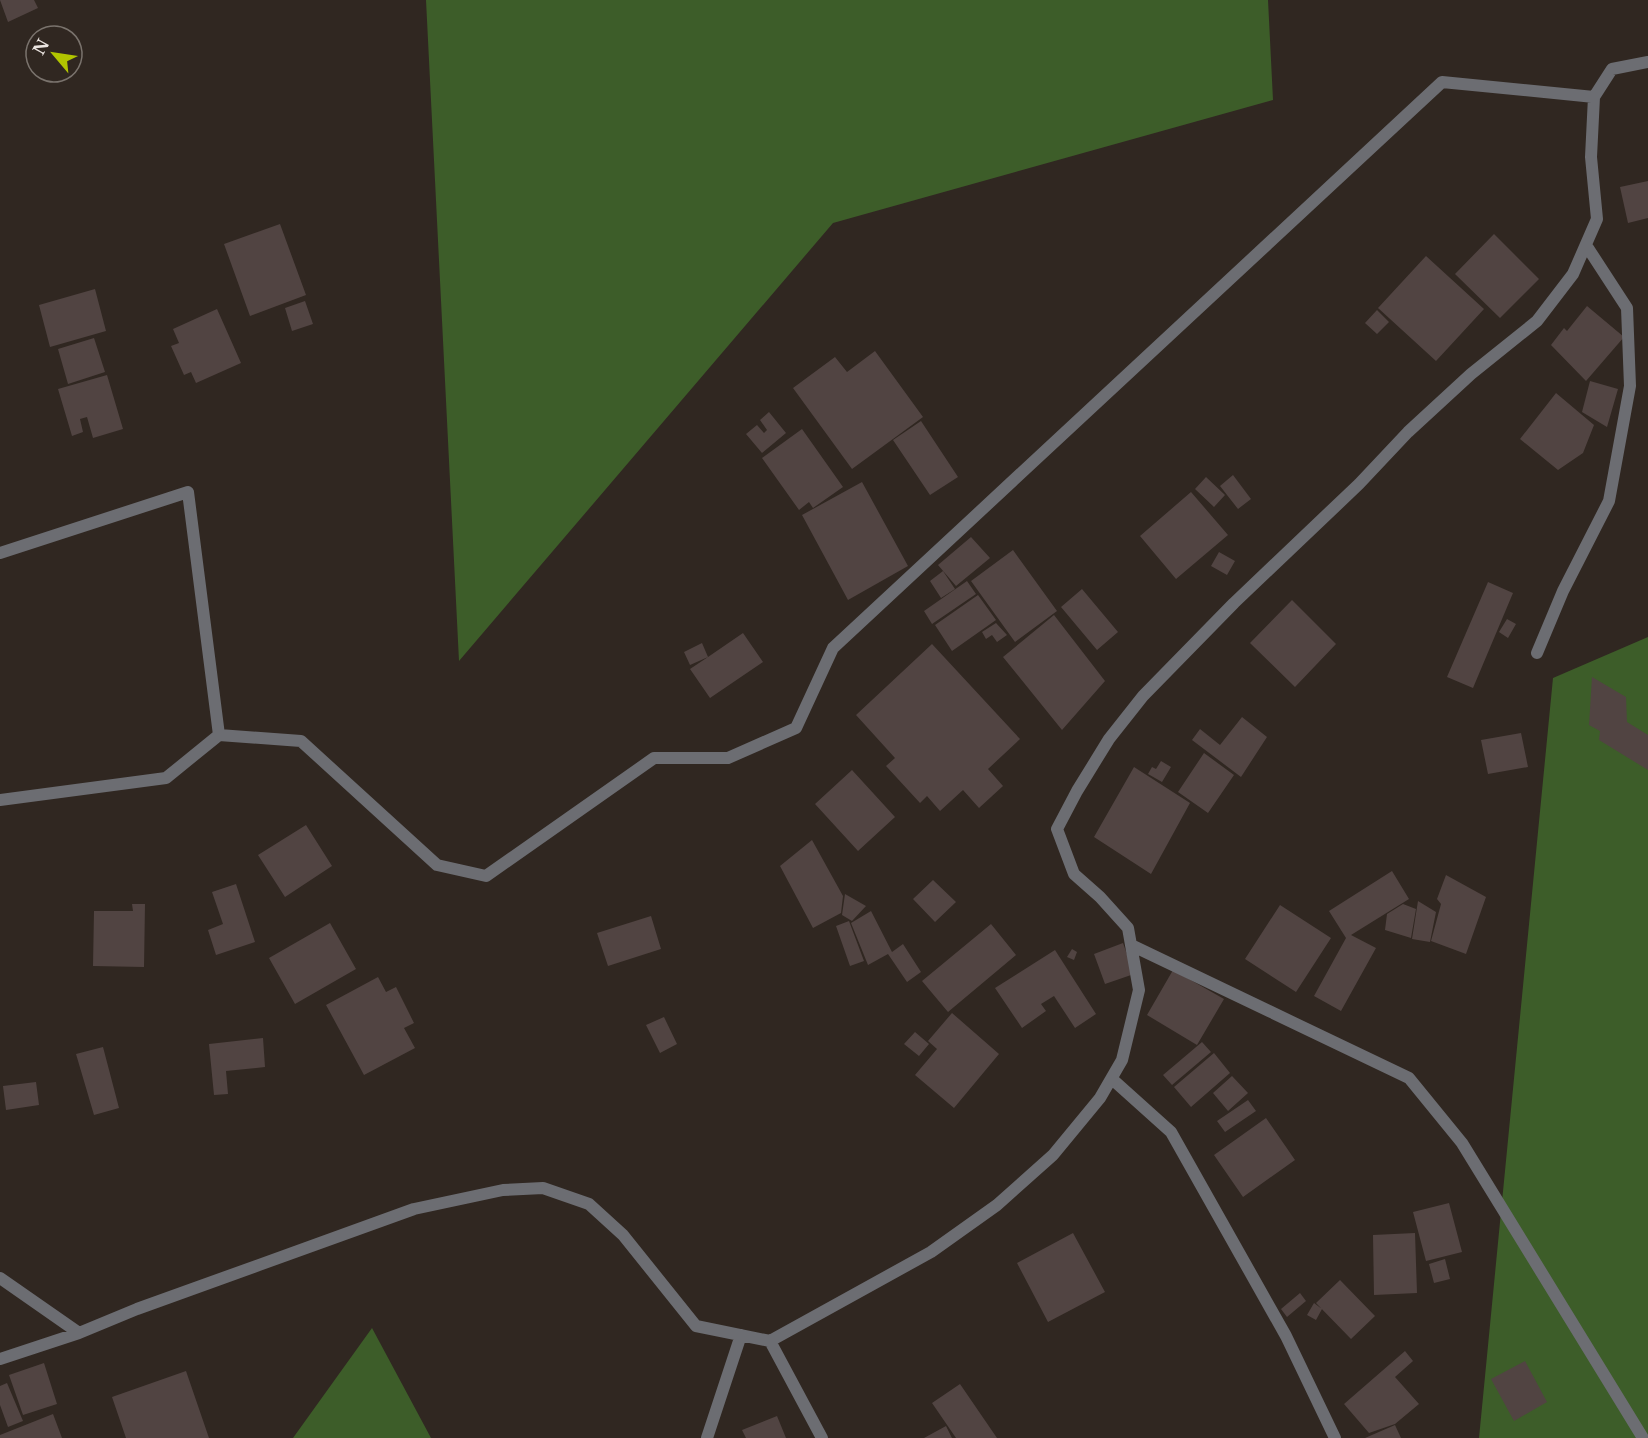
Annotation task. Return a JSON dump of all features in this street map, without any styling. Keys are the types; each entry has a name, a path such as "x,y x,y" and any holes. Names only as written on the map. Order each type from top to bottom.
{"street":[{"path":"0,1359 79,1333 137,1309 414,1209 503,1190 543,1188 589,1204 623,1235 696,1326 770,1341 931,1252 997,1205 1053,1155 1100,1098 1122,1060 1139,990 1128,928 1100,897 1074,874 1058,829 1077,791 1109,739 1143,696 1188,650 1359,484 1408,432 1471,374 1537,321 1573,274 1598,219 1591,157 1594,97 1612,69 1648,62"},
{"path":"0,800 166,778 219,735 302,741 437,865 486,876 654,758 729,758 796,728 833,648 1442,82 1594,97"},
{"path":"1537,654 1563,591 1610,501 1630,386 1627,308 1586,245"},
{"path":"0,553 188,492 219,735"},
{"path":"1131,945 1408,1078 1462,1143 1643,1438"},
{"path":"1112,1078 1171,1132 1286,1336 1335,1438"},
{"path":"0,1278 79,1333"},
{"path":"707,1438 741,1335"},
{"path":"770,1341 822,1438"}],"green space":[{"path":"426,0 1268,0 1273,100 833,223 459,661"},
{"path":"1648,637 1648,1438 1479,1438 1553,678"},
{"path":"372,1328 431,1438 293,1438"}],"building":[{"path":"0,0 34,0 38,8 8,22"},
{"path":"1648,181 1648,218 1628,223 1620,187"},
{"path":"280,224 306,295 250,316 224,244"},
{"path":"1494,234 1539,279 1500,318 1455,274"},
{"path":"1426,256 1484,309 1436,361 1378,308"},
{"path":"95,289 106,331 50,347 39,305"},
{"path":"305,301 313,324 292,331 285,308"},
{"path":"1587,306 1624,337 1586,381 1551,345 1564,328 1567,331"},
{"path":"217,309 241,363 196,383 191,372 184,375 171,346 179,343 173,329"},
{"path":"1377,310 1389,322 1377,334 1365,323"},
{"path":"94,338 105,372 68,384 58,349"},
{"path":"875,351 923,417 852,469 793,388 835,357 847,372"},
{"path":"107,375 123,429 93,438 87,417 80,419 83,432 72,436 58,389"},
{"path":"1590,381 1618,389 1607,427 1582,412"},
{"path":"1556,393 1594,425 1583,453 1558,470 1520,439"},
{"path":"769,412 786,433 762,453 746,434 757,425 764,433 767,430 760,420"},
{"path":"921,421 958,477 930,495 893,440"},
{"path":"802,429 843,487 813,508 809,502 799,510 762,458"},
{"path":"1233,475 1251,499 1238,509 1220,486"},
{"path":"1206,477 1225,495 1214,507 1195,489"},
{"path":"862,482 908,566 848,600 802,515"},
{"path":"1191,492 1228,535 1176,579 1140,536"},
{"path":"971,537 990,558 956,586 938,565"},
{"path":"1013,550 1057,611 1015,642 971,581"},
{"path":"1219,552 1235,561 1227,575 1211,566"},
{"path":"943,571 955,589 941,598 930,581"},
{"path":"967,581 976,594 932,624 924,611"},
{"path":"1488,582 1513,593 1473,688 1447,677"},
{"path":"1082,589 1118,632 1097,650 1061,607"},
{"path":"978,595 996,620 952,651 935,625"},
{"path":"1292,600 1336,644 1295,687 1250,643"},
{"path":"1054,615 1105,681 1062,730 1003,657"},
{"path":"1507,619 1516,624 1508,638 1499,632"},
{"path":"996,623 1007,635 997,642 992,635 986,639 982,632"},
{"path":"743,633 763,662 710,698 690,669"},
{"path":"702,643 708,657 690,665 684,652"},
{"path":"932,644 1020,739 988,769 1003,786 979,808 963,790 940,811 927,796 920,803 886,766 895,758 856,715"},
{"path":"1592,677 1626,697 1627,722 1648,735 1648,770 1599,740 1600,731 1589,725"},
{"path":"1242,717 1267,737 1241,777 1192,740 1200,729 1220,745"},
{"path":"1521,733 1528,767 1488,774 1481,740"},
{"path":"1204,753 1234,775 1208,813 1178,792"},
{"path":"1161,761 1171,767 1162,782 1148,774 1152,767 1156,769"},
{"path":"1134,767 1190,803 1151,874 1094,837"},
{"path":"852,770 895,817 858,851 815,804"},
{"path":"306,825 332,866 285,897 258,855"},
{"path":"812,840 843,896 841,913 813,928 780,866"},
{"path":"1392,871 1409,899 1351,935 1376,948 1341,1011 1314,996 1346,938 1329,911"},
{"path":"1446,875 1486,897 1466,954 1431,941 1441,904 1437,899"},
{"path":"933,880 956,902 935,922 913,899"},
{"path":"236,884 255,942 216,955 208,930 223,924 212,892"},
{"path":"845,894 866,906 852,921 842,915"},
{"path":"1418,901 1436,912 1430,942 1412,939"},
{"path":"132,904 145,904 144,967 93,966 94,911 133,911"},
{"path":"1403,904 1416,909 1411,938 1385,930 1387,914"},
{"path":"1280,905 1331,938 1296,992 1245,959"},
{"path":"871,911 892,952 903,944 921,972 907,982 888,954 868,965 851,923"},
{"path":"651,916 661,949 608,966 597,933"},
{"path":"849,921 864,961 850,966 836,926"},
{"path":"330,923 356,969 295,1004 269,958"},
{"path":"991,924 1016,955 948,1012 922,981"},
{"path":"1123,943 1134,974 1105,984 1094,954"},
{"path":"1072,949 1077,952 1074,960 1067,957"},
{"path":"1055,950 1096,1014 1075,1028 1054,996 1041,1004 1046,1011 1022,1028 995,988"},
{"path":"1173,970 1224,999 1197,1045 1147,1015"},
{"path":"378,977 386,992 396,987 414,1023 404,1028 415,1048 364,1075 326,1005"},
{"path":"952,1013 999,1054 954,1108 915,1075 937,1049 928,1041"},
{"path":"664,1017 677,1044 660,1053 646,1025"},
{"path":"915,1032 929,1044 919,1056 904,1044"},
{"path":"263,1038 265,1067 226,1071 228,1094 214,1095 209,1044"},
{"path":"1202,1042 1211,1052 1172,1085 1163,1075"},
{"path":"103,1047 119,1108 94,1115 76,1054"},
{"path":"1214,1053 1230,1073 1191,1107 1174,1087"},
{"path":"1232,1076 1248,1093 1228,1111 1213,1093"},
{"path":"36,1082 39,1105 6,1110 3,1086"},
{"path":"1248,1100 1256,1111 1225,1132 1217,1121"},
{"path":"1266,1118 1295,1160 1243,1197 1214,1155"},
{"path":"1449,1203 1462,1252 1426,1261 1413,1212"},
{"path":"1073,1233 1105,1292 1048,1322 1017,1263"},
{"path":"1415,1233 1417,1293 1374,1295 1373,1235"},
{"path":"1445,1259 1450,1279 1434,1283 1429,1264"},
{"path":"1340,1280 1375,1316 1351,1339 1316,1303"},
{"path":"1300,1293 1306,1301 1287,1317 1281,1309"},
{"path":"1314,1303 1322,1309 1316,1320 1307,1315"},
{"path":"1405,1351 1413,1361 1395,1377 1419,1404 1395,1424 1369,1433 1344,1404"},
{"path":"1525,1361 1547,1402 1514,1421 1491,1379"},
{"path":"44,1363 57,1404 23,1415 9,1375"},
{"path":"186,1371 209,1438 126,1438 112,1397"},
{"path":"7,1383 23,1421 8,1427 0,1405 0,1386"},
{"path":"960,1384 997,1438 956,1438 932,1403"},
{"path":"53,1414 62,1438 0,1438 0,1435"},
{"path":"777,1416 786,1438 746,1438 742,1430"},
{"path":"1395,1425 1401,1438 1365,1438"},
{"path":"946,1426 952,1438 924,1438"}]}
